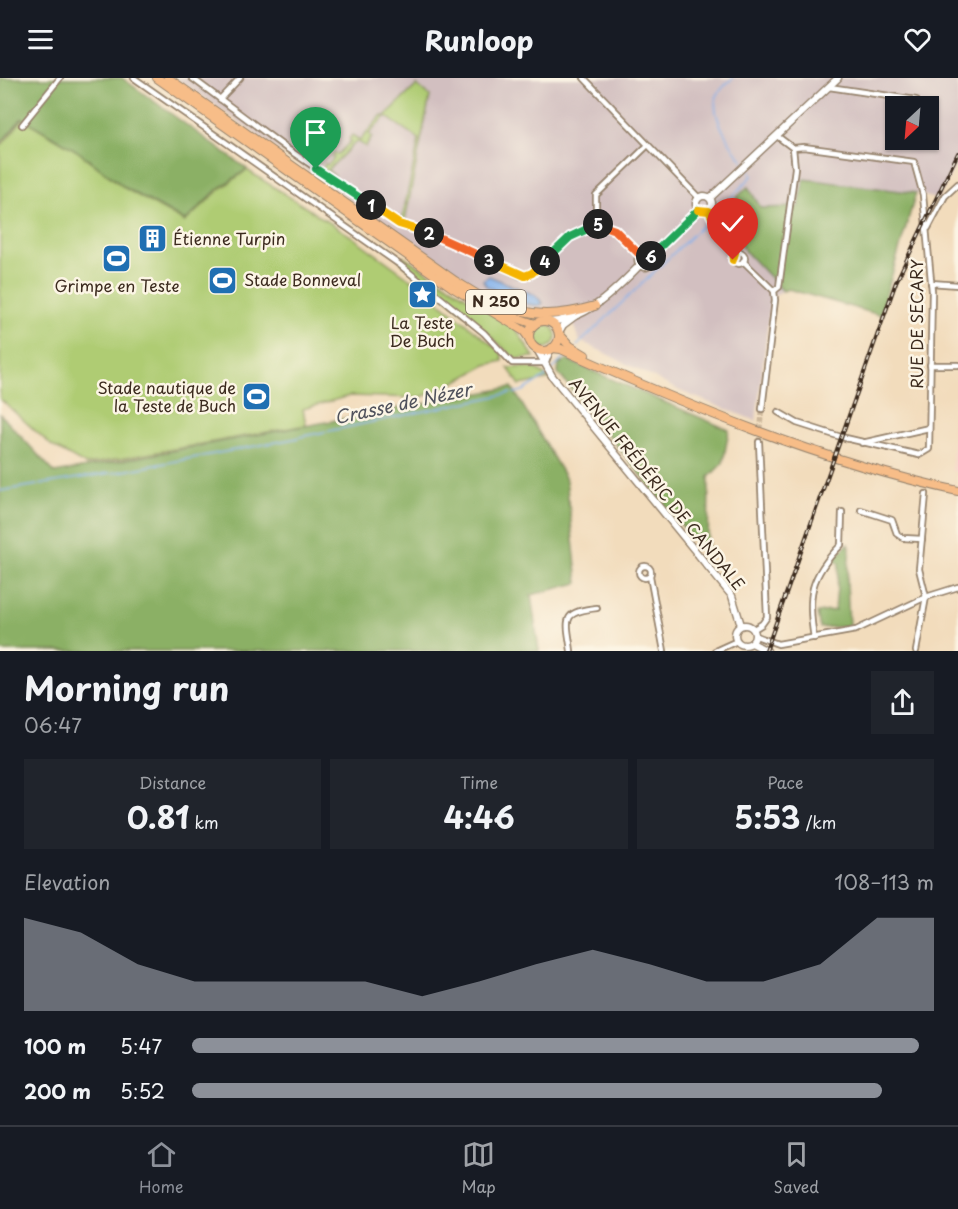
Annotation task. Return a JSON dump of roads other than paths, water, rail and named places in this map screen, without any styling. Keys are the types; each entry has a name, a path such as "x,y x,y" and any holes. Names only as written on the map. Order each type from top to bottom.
{"main road":[{"name":"N 250","path":"157,78 452,286 524,330 537,349 561,349 697,409 791,444 893,475 958,491"},
{"name":"N 250","path":"168,78 408,248 490,303 524,322 535,324 548,322 570,346 626,377"},
{"name":"N 250","path":"408,248 475,290 524,313 553,316 596,306"},
{"name":"N 250","path":"529,338 535,324"},
{"path":"551,349 558,343 559,333"}],"street":[{"path":"22,125 60,78"},
{"path":"134,78 400,265 484,333 512,363 545,363 551,349"},
{"path":"192,78 399,224 444,238 520,276 532,273 570,237 596,224 615,230 640,255 640,265 596,306 563,325 559,333"},
{"path":"220,99 240,78"},
{"path":"584,78 699,198"},
{"path":"710,198 838,78"},
{"path":"829,87 889,96"},
{"path":"774,291 779,286 795,168 793,148 777,136"},
{"path":"596,224 596,195 648,145"},
{"name":"RUE DE SECARY","path":"778,412 797,423 862,443 919,455 929,449 931,283 923,195 914,162 804,147 793,148"},
{"path":"927,230 945,196 958,184"},
{"path":"699,198 706,196 710,198"},
{"path":"698,209 696,205 699,198"},
{"path":"710,198 711,215"},
{"path":"698,209 711,215 735,253 742,253 743,261 774,291 775,300 762,409"},
{"path":"650,256 698,209"},
{"path":"640,255 646,253 650,256 652,263 648,266 640,265"},
{"path":"931,283 958,285"},
{"path":"548,322 578,315"},
{"name":"AVENUE FRÉDÉRIC DE CANDALE","path":"537,349 552,376 732,596 741,626"},
{"path":"930,365 958,365"},
{"path":"862,443 930,428"},
{"path":"754,629 762,624 767,616 759,442"},
{"path":"916,651 926,597 919,569 926,494"},
{"path":"861,510 892,520 897,534 903,538 922,538"},
{"path":"814,638 808,605 822,564 841,545 842,512"},
{"path":"650,576 664,651"},
{"path":"756,636 778,644 856,630 926,597 958,587"},
{"path":"570,651 568,617 575,612 597,608"},
{"path":"737,641 735,632 741,626 747,625 754,629 756,636 752,643"},
{"path":"737,641 745,645 752,643 767,651"},
{"path":"715,651 737,641"}],"water":[{"path":"489,276 535,295 543,303 538,306 521,303 486,286 483,280"}],"waterway":[{"name":"Crasse de Nézer","path":"733,78 717,96 716,112 723,131 744,162"},
{"name":"Crasse de Nézer","path":"714,215 752,176 748,167"},
{"name":"Crasse de Nézer","path":"577,346 710,218"},
{"name":"Crasse de Nézer","path":"552,370 566,356"},
{"name":"Crasse de Nézer","path":"514,393 523,391 547,376"},
{"name":"Crasse de Nézer","path":"300,437 511,393"},
{"name":"Crasse de Nézer","path":"113,473 298,438"},
{"name":"Crasse de Nézer","path":"0,491 110,473"}],"tunnel":[{"path":"759,442 762,409"}],"railway":[{"path":"766,651 896,282 958,153"}],"place":[{"name":"Étienne Turpin","path":"152,239"},
{"name":"Grimpe en Teste","path":"117,258"},
{"name":"Stade Bonneval","path":"223,280"},
{"name":"La Teste De Buch","path":"422,295"},
{"name":"Stade nautique de la Teste de Buch","path":"257,397"}]}
